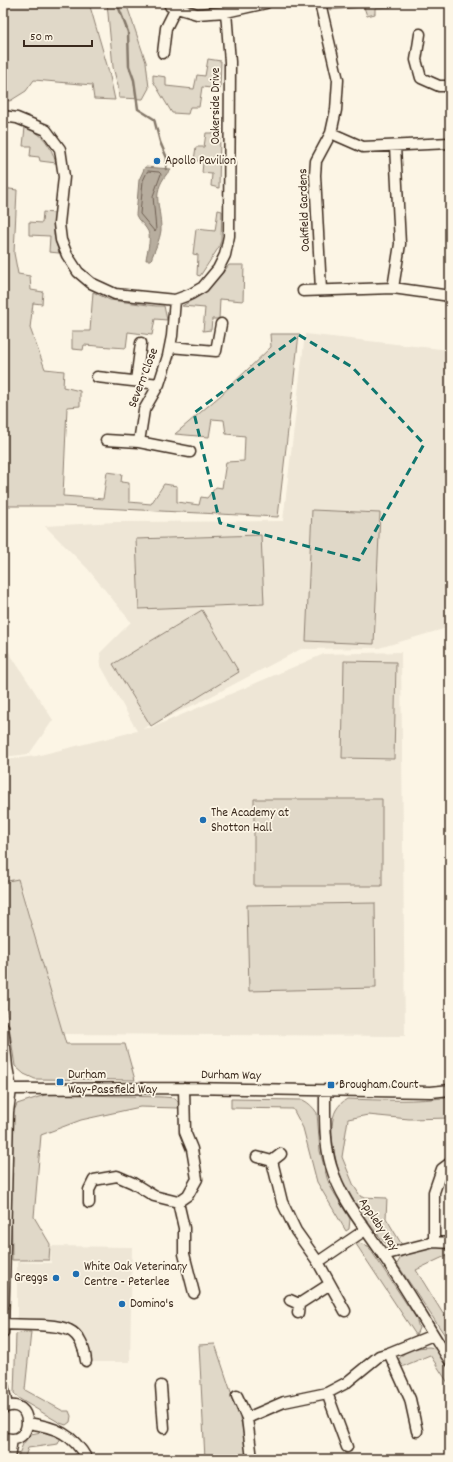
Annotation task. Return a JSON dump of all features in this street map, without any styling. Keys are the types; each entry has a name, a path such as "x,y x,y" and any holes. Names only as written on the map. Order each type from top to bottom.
{"street":[{"path":"163,53 166,28 173,5 197,14 226,12 246,5 266,3"},
{"name":"Oakfield Gardens","path":"320,3 338,80 336,110 331,133 316,161 314,175 321,290"},
{"name":"Oakerside Drive","path":"3,116 17,118 46,130 60,149 64,177 59,224 61,240 67,255 78,272 91,283 115,294 175,300 191,294 203,287 218,269 225,255 229,236 230,62 226,12"},
{"path":"420,34 416,60 421,78 439,86 450,86"},
{"path":"331,133 363,147 450,143"},
{"path":"393,288 400,244 394,146"},
{"path":"303,291 393,288 450,296"},
{"name":"Severn Close","path":"139,442 144,410 159,384 168,356 175,300"},
{"path":"170,347 216,351 221,324"},
{"path":"136,381 141,343"},
{"path":"97,377 159,384"},
{"path":"106,440 139,442 190,452"},
{"path":"3,1027 11,1089 8,1112 3,1333"},
{"path":"89,1203 89,1190 94,1180 117,1176 133,1183 154,1196 178,1202 188,1195 197,1179 192,1149 185,1132 184,1088"},
{"name":"Durham Way","path":"11,1089 184,1088 431,1092 450,1090"},
{"name":"Appleby Way","path":"325,1090 326,1142 331,1166 342,1195 365,1230 384,1255 450,1361"},
{"path":"257,1157 272,1160 281,1154"},
{"path":"272,1160 282,1202 296,1231 318,1262 346,1311"},
{"path":"434,1242 434,1192 442,1169 450,1162"},
{"path":"178,1202 184,1228 184,1254 194,1294"},
{"path":"318,1262 365,1230"},
{"path":"384,1255 434,1242 450,1243"},
{"path":"296,1306 330,1284"},
{"path":"3,1324 58,1327 70,1330 80,1340 86,1352 86,1361"},
{"path":"247,1418 284,1402 327,1393 346,1384 379,1356 433,1335"},
{"path":"389,1353 410,1399 417,1432"},
{"path":"3,1386 5,1407 14,1406 20,1408 26,1414 28,1423 23,1434 18,1438 8,1438 9,1459"},
{"path":"161,1386 164,1428"},
{"path":"327,1393 347,1447"},
{"path":"237,1396 247,1418 252,1459"},
{"path":"28,1423 42,1425 69,1436 82,1449 87,1459"}],"highlighted area":[{"path":"299,335 352,367 424,444 359,560 220,523 194,413"}],"shaded area":[{"path":"3,3 89,3 109,72 115,100 94,99 92,85 34,80 26,91 10,101 6,100 8,76 3,75"},
{"path":"107,3 126,3 146,62 149,88 143,99 119,98 118,86 113,67"},
{"path":"330,3 390,3 391,7 375,8 375,14 367,16 364,7 329,10"},
{"path":"208,59 221,61 220,89 202,87 199,107 190,107 188,114 172,113 153,81 153,75 166,77 166,86 194,89 197,75 205,76"},
{"path":"25,127 37,133 45,141 52,151 56,163 40,161 39,157 30,156 31,146 23,146"},
{"path":"206,133 220,133 219,188 211,186 212,174 202,173 203,162 194,160 196,147 204,147"},
{"path":"3,188 17,190 14,253 18,274 30,276 31,290 43,292 42,304 33,303 30,328 45,369 64,371 63,387 80,391 80,406 67,407 63,496 103,499 107,472 122,474 121,482 129,483 129,502 151,504 164,484 177,486 177,502 199,505 201,497 207,498 216,487 222,488 226,462 244,461 245,436 226,434 224,420 212,419 209,437 175,434 221,395 271,347 270,334 299,334 278,517 62,506 3,506"},
{"path":"218,210 222,211 221,240 219,247 200,276 197,275 198,255 193,254 196,229 215,231"},
{"path":"43,212 55,213 54,235 59,253 49,252 50,236 29,235 29,222 42,223"},
{"path":"229,265 244,265 243,301 220,299 219,319 212,319 211,330 203,331 205,308 182,306 208,288"},
{"path":"93,292 110,300 164,306 167,320 155,319 152,335 128,332 126,348 84,345 83,350 72,349 72,331 90,331"},
{"name":"The Academy at Shotton Hall","path":"305,334 450,350 450,627 379,648 301,649 204,700 142,729 153,727 324,654 401,652 405,1036 63,1034 22,888 3,880 3,760 36,756 137,731 101,666 100,653 131,622 87,568 45,526 116,522 283,521"},
{"path":"312,510 380,513 374,644 306,641"},
{"path":"261,535 264,604 139,609 136,539"},
{"path":"202,610 239,672 151,726 113,664"},
{"path":"3,643 53,720 29,754 3,757"},
{"path":"344,661 396,662 394,759 342,758"},
{"path":"254,799 382,799 382,886 254,886"},
{"path":"18,879 66,1044 125,1044 135,1080 35,1079 24,1074 15,1066 3,986 3,882"},
{"path":"375,903 376,988 249,991 247,905"},
{"path":"48,1094 164,1097 175,1098 179,1103 178,1108 140,1107 81,1120 41,1135 34,1217 50,1244 49,1260 12,1260 11,1165 13,1113 17,1104"},
{"path":"450,1097 450,1118 409,1119 368,1115 348,1119 342,1157 354,1186 361,1197 387,1198 386,1218 402,1245 388,1246 357,1206 340,1174 333,1146 333,1117 336,1110 347,1099 411,1100"},
{"path":"231,1099 303,1100 312,1107 317,1113 320,1151 327,1178 330,1186 350,1219 349,1229 346,1231 317,1182 303,1128 293,1109 231,1108"},
{"path":"359,1243 368,1246 416,1318 419,1328 416,1335 356,1244"},
{"path":"50,1246 132,1247 130,1362 81,1362 80,1351 69,1338 49,1330 17,1329 17,1262 51,1263"},
{"path":"436,1246 450,1249 450,1254 416,1270 450,1325 450,1343 397,1264 401,1257 406,1254"},
{"path":"31,1332 25,1390 63,1411 69,1411 71,1416 70,1422 66,1425 18,1398 14,1393 16,1334"},
{"path":"215,1344 242,1425 247,1459 205,1459 199,1345"},
{"path":"415,1348 435,1348 450,1370 450,1386 430,1355 399,1368 398,1360 405,1353"},
{"path":"52,1432 61,1437 58,1444 28,1448 24,1459 17,1459 23,1444 31,1434"}],"water":[{"path":"145,167 171,169 164,177 158,192 161,230 151,260 146,260 149,244 148,232 136,215 139,180"}],"waterway":[{"path":"117,3 128,32 129,66 134,80 138,109 154,119 160,142 167,158 166,169"}],"place":[{"name":"Apollo Pavilion","path":"157,161"},
{"name":"The Academy at Shotton Hall","path":"203,820"},
{"name":"Durham Way-Passfield Way","path":"60,1082"},
{"name":"Brougham Court","path":"331,1085"},
{"name":"White Oak Veterinary Centre - Peterlee","path":"76,1274"},
{"name":"Greggs","path":"56,1278"},
{"name":"Domino's","path":"122,1304"}]}
